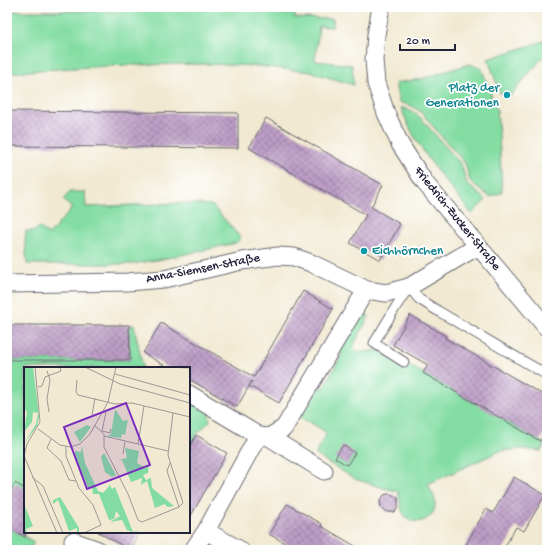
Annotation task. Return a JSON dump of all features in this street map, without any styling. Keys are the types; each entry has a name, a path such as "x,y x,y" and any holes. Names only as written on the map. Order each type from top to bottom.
{"street":[{"name":"Friedrich-Zucker-Straße","path":"381,7 376,35 374,60 376,83 386,113 400,144 425,183 547,328"},
{"name":"Anna-Siemsen-Straße","path":"7,284 127,282 164,279 242,261 278,256 294,257 311,263 367,290 386,293 409,287 478,246"},
{"path":"193,550 206,531 254,443 284,428 367,290"},
{"path":"190,395 324,471"},
{"path":"206,531 240,550"},
{"path":"73,542 98,550"}],"lane":[{"path":"404,362 374,343 409,287 419,299 547,375"}],"green space":[{"path":"141,7 295,7 295,18 333,19 333,27 319,26 315,61 352,65 354,85 311,72 257,66 211,64 126,65 7,73 7,11 140,11"},
{"path":"547,40 547,52 510,96 500,93 488,59"},
{"path":"470,64 482,69 497,111 502,190 501,193 490,197 470,181 465,163 421,112 412,106 399,102 395,83 421,79"},
{"path":"401,107 417,114 460,163 467,184 486,200 472,214 422,150"},
{"path":"70,192 85,192 86,207 185,203 212,205 241,238 236,243 163,259 132,264 27,264 25,242 26,231 35,231 39,227 49,235 72,208 63,200"},
{"path":"360,311 369,316 353,347 358,353 377,350 423,373 545,444 541,451 520,449 500,451 428,484 435,499 434,510 428,518 419,521 409,520 405,516 401,507 398,491 355,479 316,455 327,433 300,418 317,386 323,389 342,354 337,351"},
{"path":"129,325 134,325 143,367 24,367 24,488 15,484 7,497 7,360 130,360"},
{"path":"195,403 208,410 210,421 196,435 190,446 190,407"},
{"path":"7,527 34,542 29,550 7,549"}],"building":[{"path":"7,111 238,113 238,148 7,146"},
{"path":"266,118 383,185 371,207 400,224 380,260 350,243 366,215 249,148"},
{"path":"303,291 333,309 279,403 249,386 237,407 190,380 190,367 167,367 143,353 161,323 254,377"},
{"path":"410,315 446,336 445,338 547,397 547,429 540,441 423,373 428,365 393,345"},
{"path":"7,325 129,325 130,360 7,360"},
{"path":"196,435 227,453 190,517 190,446"},
{"path":"343,445 355,453 347,465 335,458"},
{"path":"514,477 545,495 524,531 516,527 503,550 463,550 486,509 493,513"},
{"path":"15,483 24,488 25,537 7,527 7,497"},
{"path":"388,494 398,498 398,507 395,512 387,512 381,507 380,501 384,495"},
{"path":"287,504 322,524 321,526 362,550 297,550 269,534"},
{"path":"100,533 139,533 130,550"}],"place":[{"name":"Platz der Generationen","path":"507,95"},
{"name":"Eichhörnchen","path":"364,251"}]}
